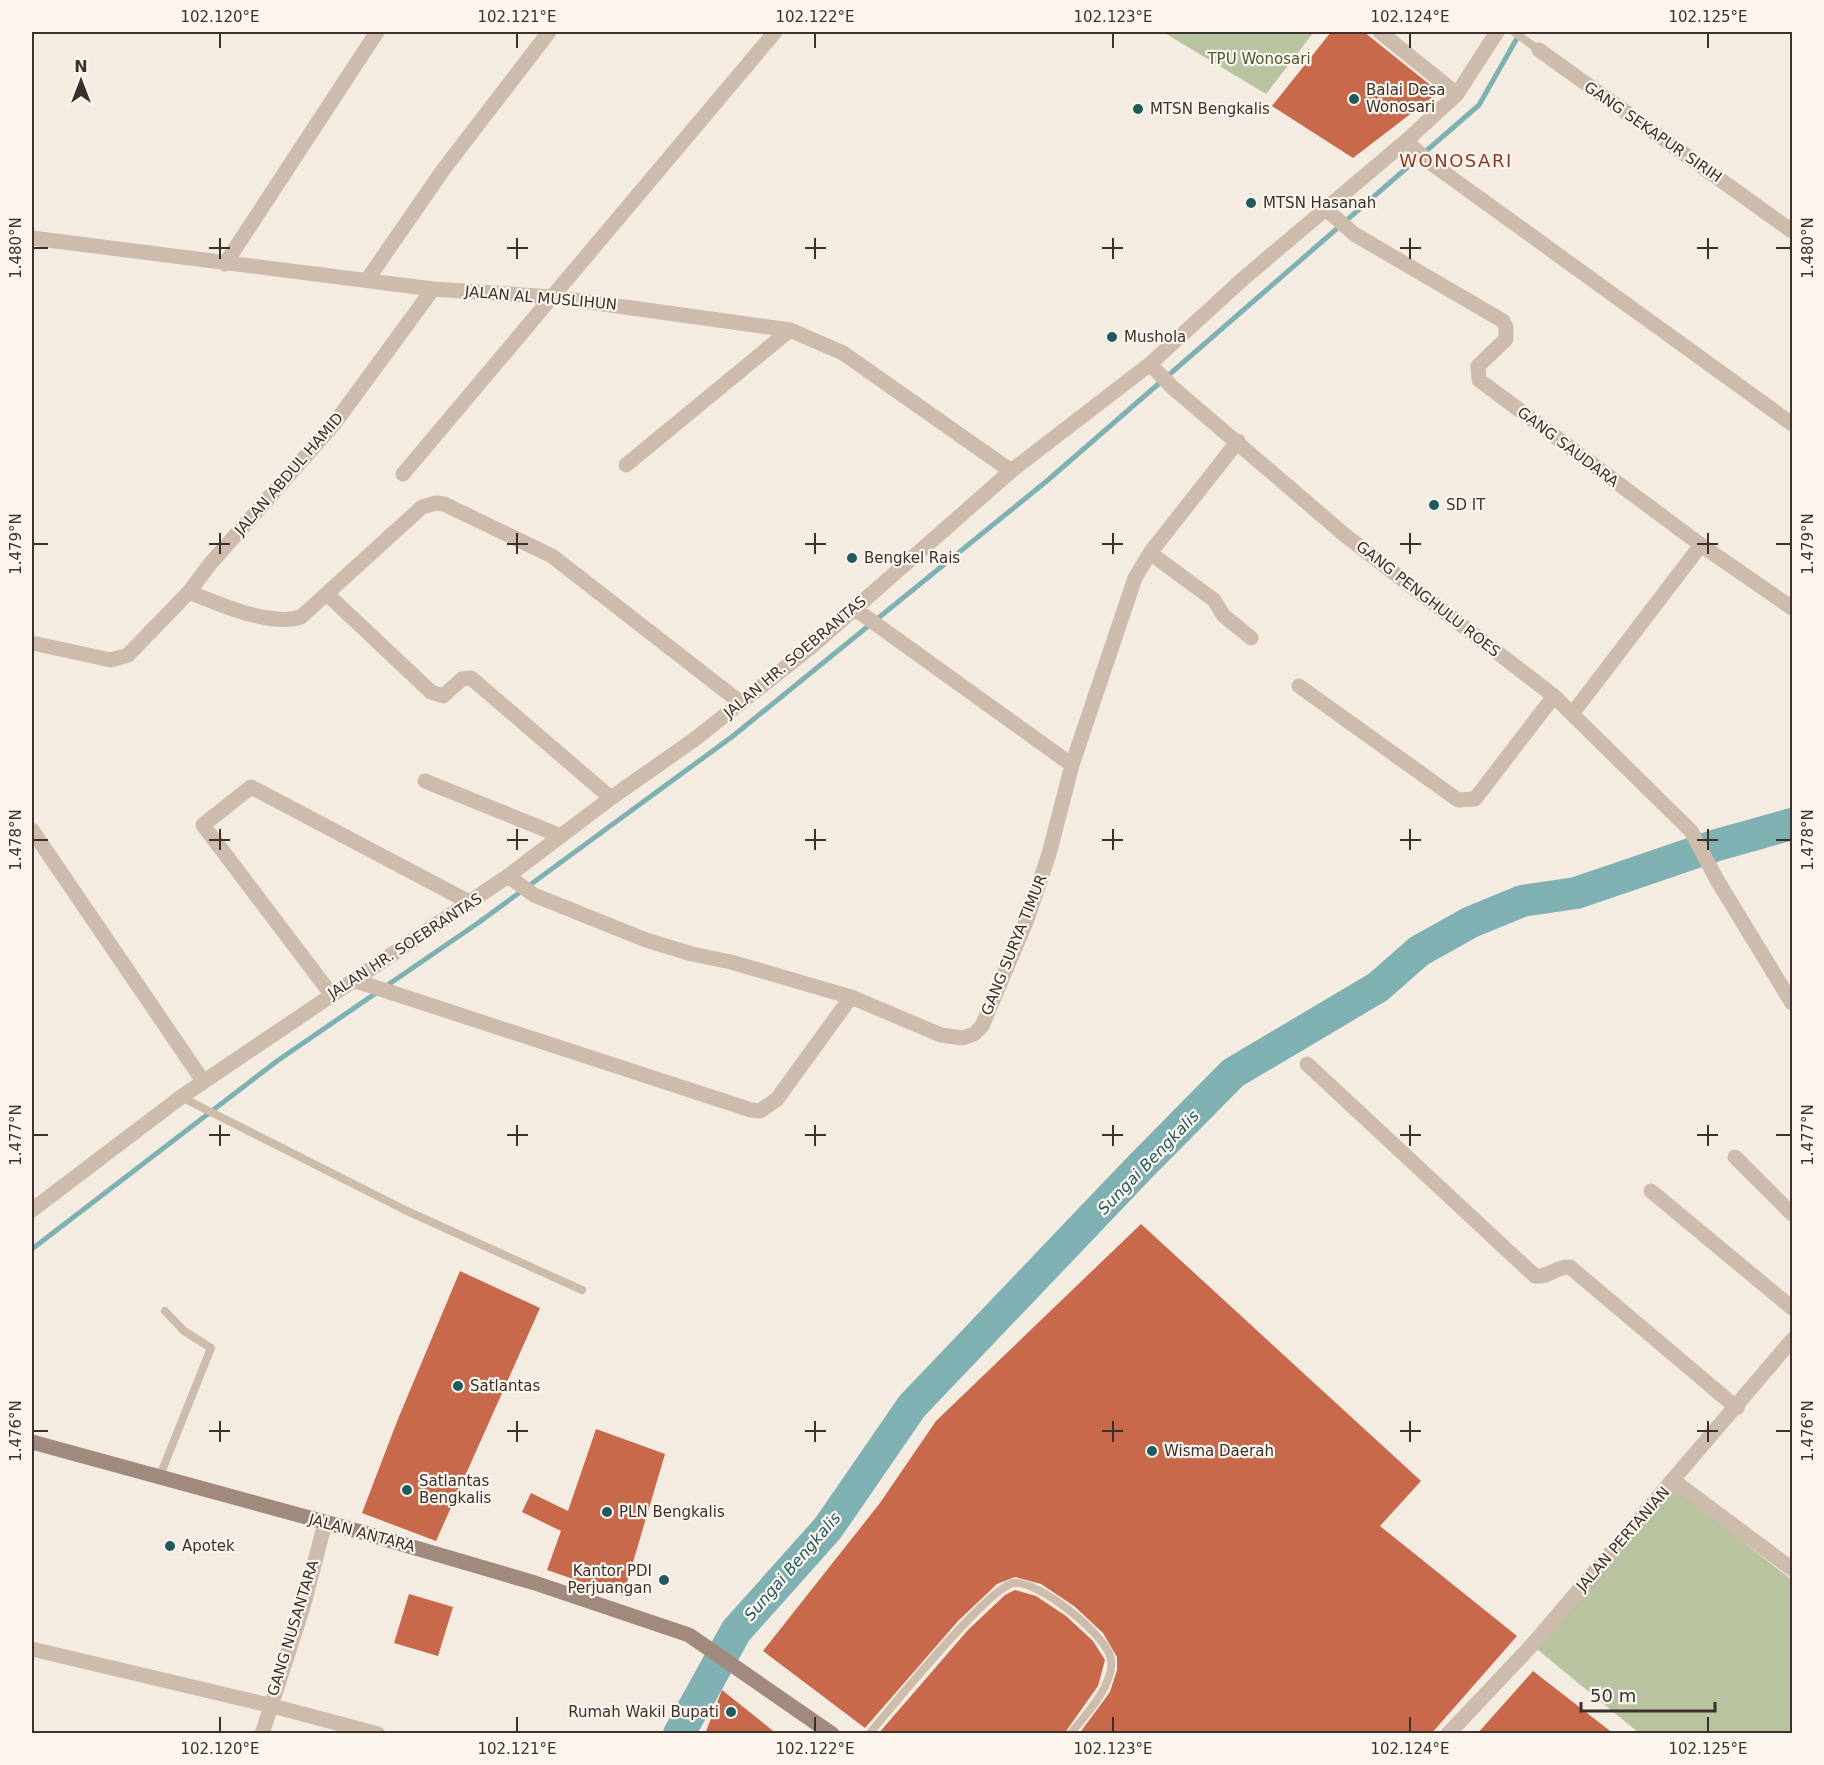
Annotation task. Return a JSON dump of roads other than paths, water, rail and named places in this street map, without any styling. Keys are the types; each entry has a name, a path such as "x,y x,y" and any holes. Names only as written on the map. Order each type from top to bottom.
{"street":[{"path":"225,264 377,32"},
{"path":"367,280 443,170 549,32"},
{"path":"403,474 775,32"},
{"path":"1380,32 1457,94"},
{"name":"JALAN HR. SOEBRANTAS","path":"32,1210 186,1099 203,1081 471,903 513,880 561,836 695,740 855,609 1011,471 1154,369 1244,278 1332,215 1410,146 1457,94 1497,32"},
{"name":"GANG SEKAPUR SIRIH","path":"1539,50 1792,231"},
{"path":"1410,146 1792,424"},
{"name":"GANG SAUDARA","path":"1332,215 1354,234 1503,321 1506,327 1506,339 1478,366 1479,380 1701,545"},
{"name":"JALAN AL MUSLIHUN","path":"32,238 433,289 553,297 790,330 813,338 851,358 1011,471"},
{"name":"JALAN ABDUL HAMID","path":"32,642 111,660 120,660 189,592 210,564 334,424 433,289"},
{"path":"626,465 790,330"},
{"name":"GANG PENGHULU ROES","path":"1154,369 1346,536 1554,696 1691,831 1717,880 1792,1003"},
{"name":"GANG SURYA TIMUR","path":"513,880 534,895 646,940 692,954 761,970 851,997 951,1037 963,1038 974,1034 982,1026 1030,911 1049,854 1072,765 1135,578 1150,553 1238,441"},
{"path":"189,592 230,608 285,621 309,613 423,507 436,502 552,555 741,703"},
{"path":"1572,714 1701,545 1792,609"},
{"path":"1150,553 1214,600 1223,615 1251,638"},
{"path":"328,595 431,692 443,696 462,678 471,678 611,798"},
{"path":"855,609 1072,765"},
{"path":"1299,686 1458,800 1464,801 1475,800 1554,696"},
{"path":"425,781 561,836"},
{"path":"331,994 202,825 251,787 471,903"},
{"path":"32,830 203,1081"},
{"path":"353,980 751,1110 760,1111 777,1099 851,997"},
{"path":"1307,1064 1535,1276 1540,1277 1564,1267 1570,1267 1737,1408"},
{"path":"1735,1157 1792,1214"},
{"path":"1651,1191 1792,1308"},
{"name":"JALAN PERTANIAN","path":"1448,1734 1532,1645 1737,1408 1792,1340"},
{"name":"JALAN ANTARA","path":"32,1442 535,1583 689,1635 832,1734"},
{"path":"1674,1481 1792,1569"},
{"name":"GANG NUSANTARA","path":"262,1734 269,1705 303,1607 325,1523"},
{"path":"32,1649 269,1705 378,1734"}],"lane":[{"name":"GANG SEKAPUR SIRIH","path":"1514,32 1539,50"},
{"path":"186,1099 209,1113 336,1173 407,1211 582,1290"},
{"path":"159,1478 211,1348 184,1331 165,1311"},
{"path":"869,1734 973,1615 996,1593 1014,1583 1032,1586 1089,1625 1102,1641 1112,1660 1105,1689 1070,1734"}],"waterway":[{"path":"32,1249 277,1061 478,923 733,736 1048,480 1479,105 1520,33"},
{"name":"Sungai Bengkalis","path":"679,1734 736,1631 828,1528 912,1406 1233,1073 1378,987 1419,951 1471,922 1522,901 1576,893 1717,845 1792,824"}],"place":[{"name":"Balai Desa Wonosari","path":"1354,99"},
{"name":"MTSN Bengkalis","path":"1138,109"},
{"name":"MTSN Hasanah","path":"1251,203"},
{"name":"Mushola","path":"1112,337"},
{"name":"SD IT","path":"1434,505"},
{"name":"Bengkel Rais","path":"852,558"},
{"name":"Satlantas","path":"458,1386"},
{"name":"Wisma Daerah","path":"1152,1451"},
{"name":"Satlantas Bengkalis","path":"407,1490"},
{"name":"PLN Bengkalis","path":"607,1512"},
{"name":"Apotek","path":"170,1546"},
{"name":"Kantor PDI Perjuangan","path":"664,1580"},
{"name":"Rumah Wakil Bupati","path":"731,1712"}],"district":[{"name":"WONOSARI","path":"1456,161"}],"park label":[{"name":"TPU Wonosari","path":"1259,59"}]}
